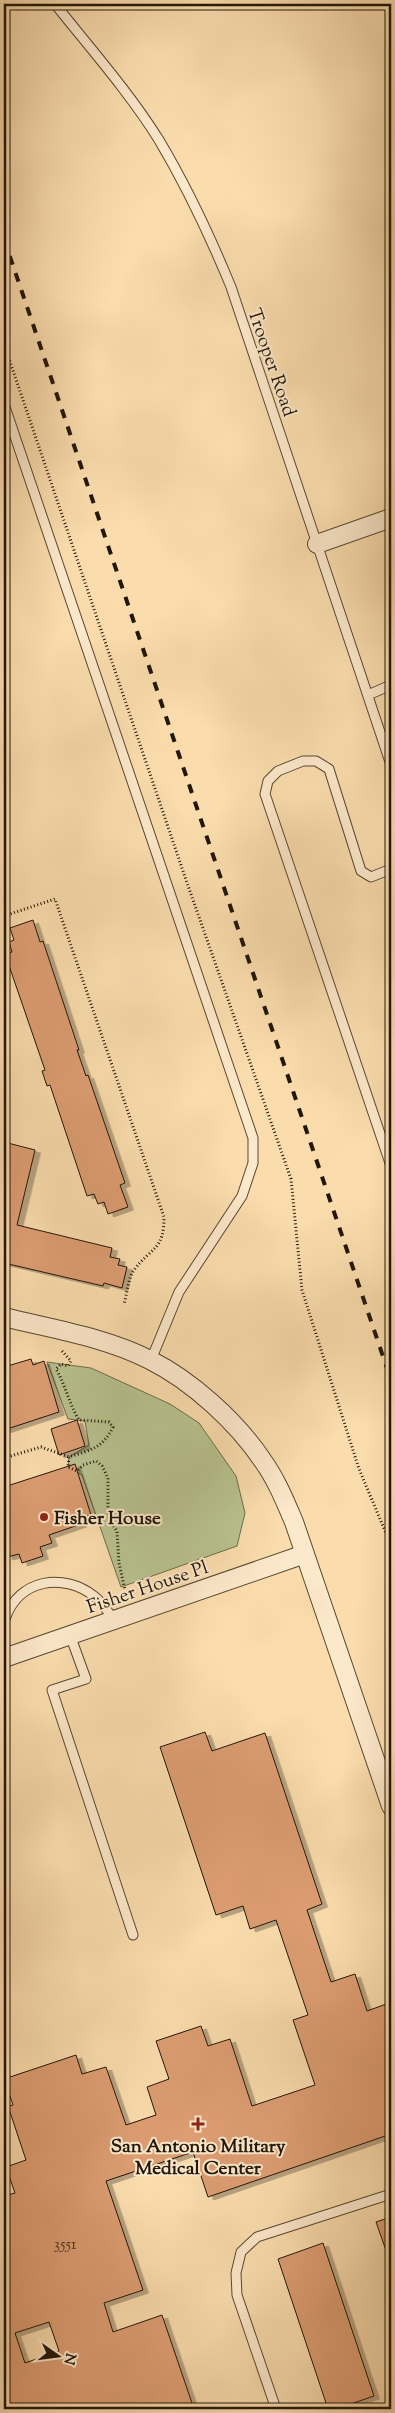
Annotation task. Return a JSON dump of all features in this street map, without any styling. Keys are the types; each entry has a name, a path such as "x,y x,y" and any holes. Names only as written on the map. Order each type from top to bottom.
{"street":[{"path":"317,544 391,518"},
{"path":"4,1318 87,1337 151,1360 184,1382 213,1405 242,1434 264,1461 280,1490 305,1554 391,1806"},
{"name":"Fisher House Pl","path":"4,1658 305,1554"}],"lane":[{"name":"Trooper Road","path":"55,4 128,96 158,139 209,233 231,287 391,765"},
{"path":"4,404 253,1138 252,1162 242,1196 178,1292 151,1360"},
{"path":"368,695 391,685"},
{"path":"391,869 371,877 361,871 329,769 316,761 304,761 278,770 268,781 265,794 391,1166"},
{"path":"4,1658 5,1620 18,1595 43,1582 71,1583 94,1596 114,1620"},
{"path":"70,1635 86,1679 52,1690 133,1935"},
{"path":"276,2409 237,2295 236,2274 241,2252 257,2237 391,2194"}],"path":[{"path":"4,908 5,915 55,899 164,1218 164,1235 156,1249 133,1271 124,1304"},
{"path":"4,1458 41,1447 70,1457 92,1450 107,1440 113,1427 109,1422 80,1420 70,1407 67,1390 56,1369 61,1364 68,1366 71,1361 62,1350"},
{"path":"70,1457 68,1467 77,1471 83,1465 96,1461 102,1466 108,1478 108,1510 110,1521 117,1531 119,1563 125,1590"}],"green space":[{"path":"47,1362 91,1368 170,1404 199,1423 236,1476 245,1513 237,1546 121,1587 82,1475 68,1467 69,1457 89,1445 85,1421 68,1419"}],"building":[{"path":"33,920 40,942 43,941 79,1050 77,1050 86,1076 88,1075 125,1183 120,1185 128,1207 108,1214 104,1202 98,1204 94,1194 87,1196 50,1085 47,1086 42,1071 45,1070 5,954 12,952 9,942 14,940 10,928"},
{"path":"4,1142 35,1150 17,1225 112,1248 110,1257 120,1259 118,1265 127,1267 122,1288 104,1283 103,1286 4,1263"},
{"path":"31,1359 33,1365 44,1361 59,1412 4,1430 4,1367"},
{"path":"77,1420 85,1446 59,1455 51,1429"},
{"name":"Fisher House","path":"75,1464 91,1515 80,1518 81,1524 49,1535 52,1543 40,1547 43,1556 22,1563 19,1554 7,1557 4,1546 4,1487"},
{"path":"205,1732 212,1751 265,1733 322,1904 307,1910 331,1982 355,1974 367,2011 389,2003 391,2011 391,2134 208,2197 193,2152 106,2181 143,2290 104,2303 113,2332 162,2315 194,2409 4,2409 4,2196 15,2193 6,2167 26,2160 8,2106 13,2105 4,2079 76,2055 82,2074 106,2067 126,2125 156,2115 147,2087 169,2079 156,2041 201,2026 208,2046 230,2039 252,2106 315,2085 293,2020 308,2015 276,1920 250,1929 243,1906 216,1915 160,1747","holes":["49,2322 59,2351 25,2363 15,2333"]},
{"path":"391,2217 391,2259 389,2259 376,2222"},
{"path":"323,2243 374,2396 336,2409 328,2409 278,2259"}],"railway":[{"path":"4,239 391,1380"}],"place":[{"name":"Fisher House","path":"44,1517"},
{"name":"San Antonio Military Medical Center","path":"198,2124"}]}
